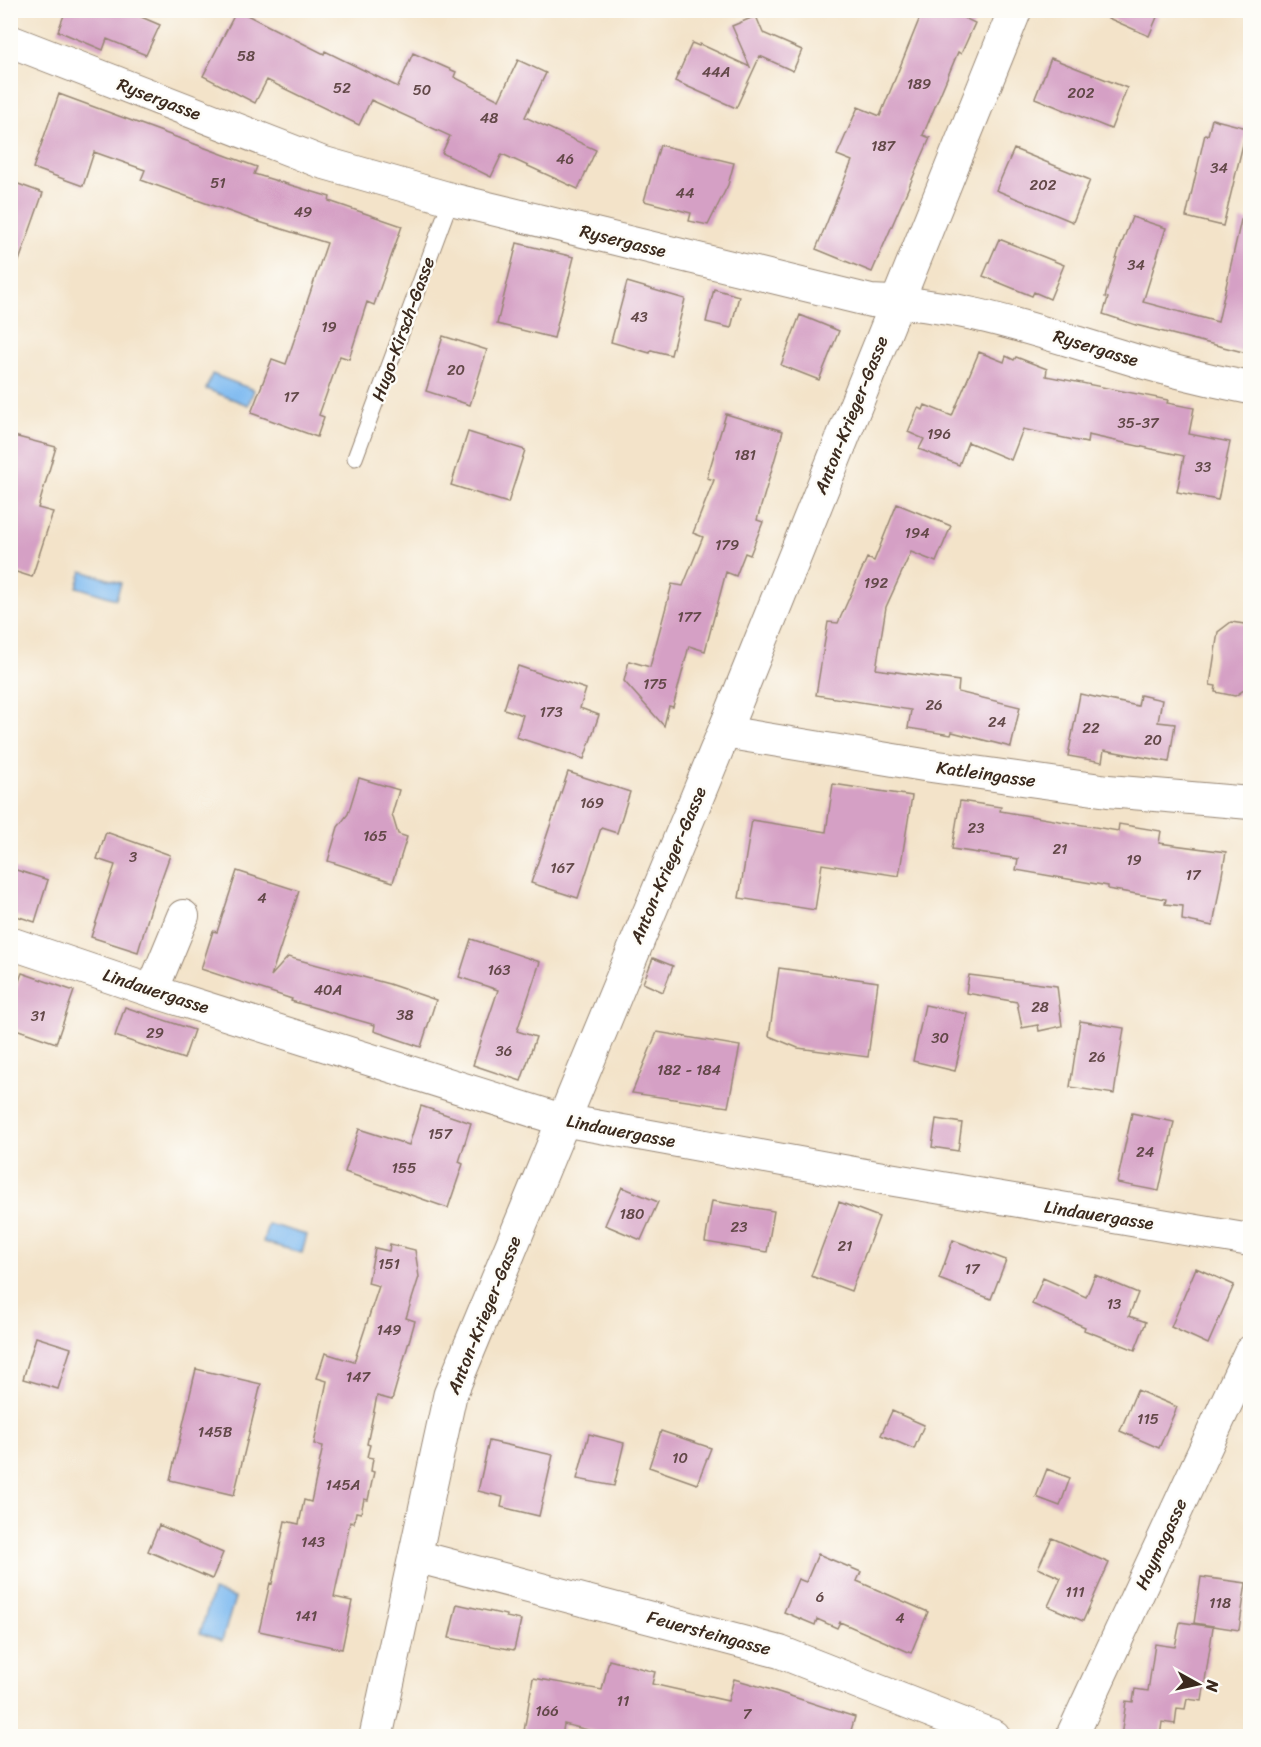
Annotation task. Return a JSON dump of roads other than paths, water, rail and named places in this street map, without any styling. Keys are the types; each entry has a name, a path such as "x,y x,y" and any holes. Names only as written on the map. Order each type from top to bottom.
{"street":[{"name":"Anton-Krieger-Gasse","path":"376,1737 450,1395 724,732 1015,10"},
{"name":"Rysergasse","path":"10,41 321,162 451,199 872,301 971,312 1017,323 1151,364 1251,388"},
{"name":"Katleingasse","path":"724,732 924,765 1097,789 1251,802"},
{"path":"152,990 183,916"},
{"name":"Lindauergasse","path":"10,942 152,990 562,1120 841,1171 1251,1240"},
{"name":"Haymogasse","path":"1072,1737 1251,1352"},
{"name":"Feuersteingasse","path":"415,1556 780,1652 994,1737"}],"lane":[{"name":"Hugo-Kirsch-Gasse","path":"355,458 451,199"}],"water":[{"path":"212,374 254,390 248,405 206,389"},
{"path":"82,571 121,583 116,599 77,587"},
{"path":"268,1224 307,1235 302,1253 263,1242"},
{"path":"213,1591 235,1598 222,1641 200,1633"}]}
